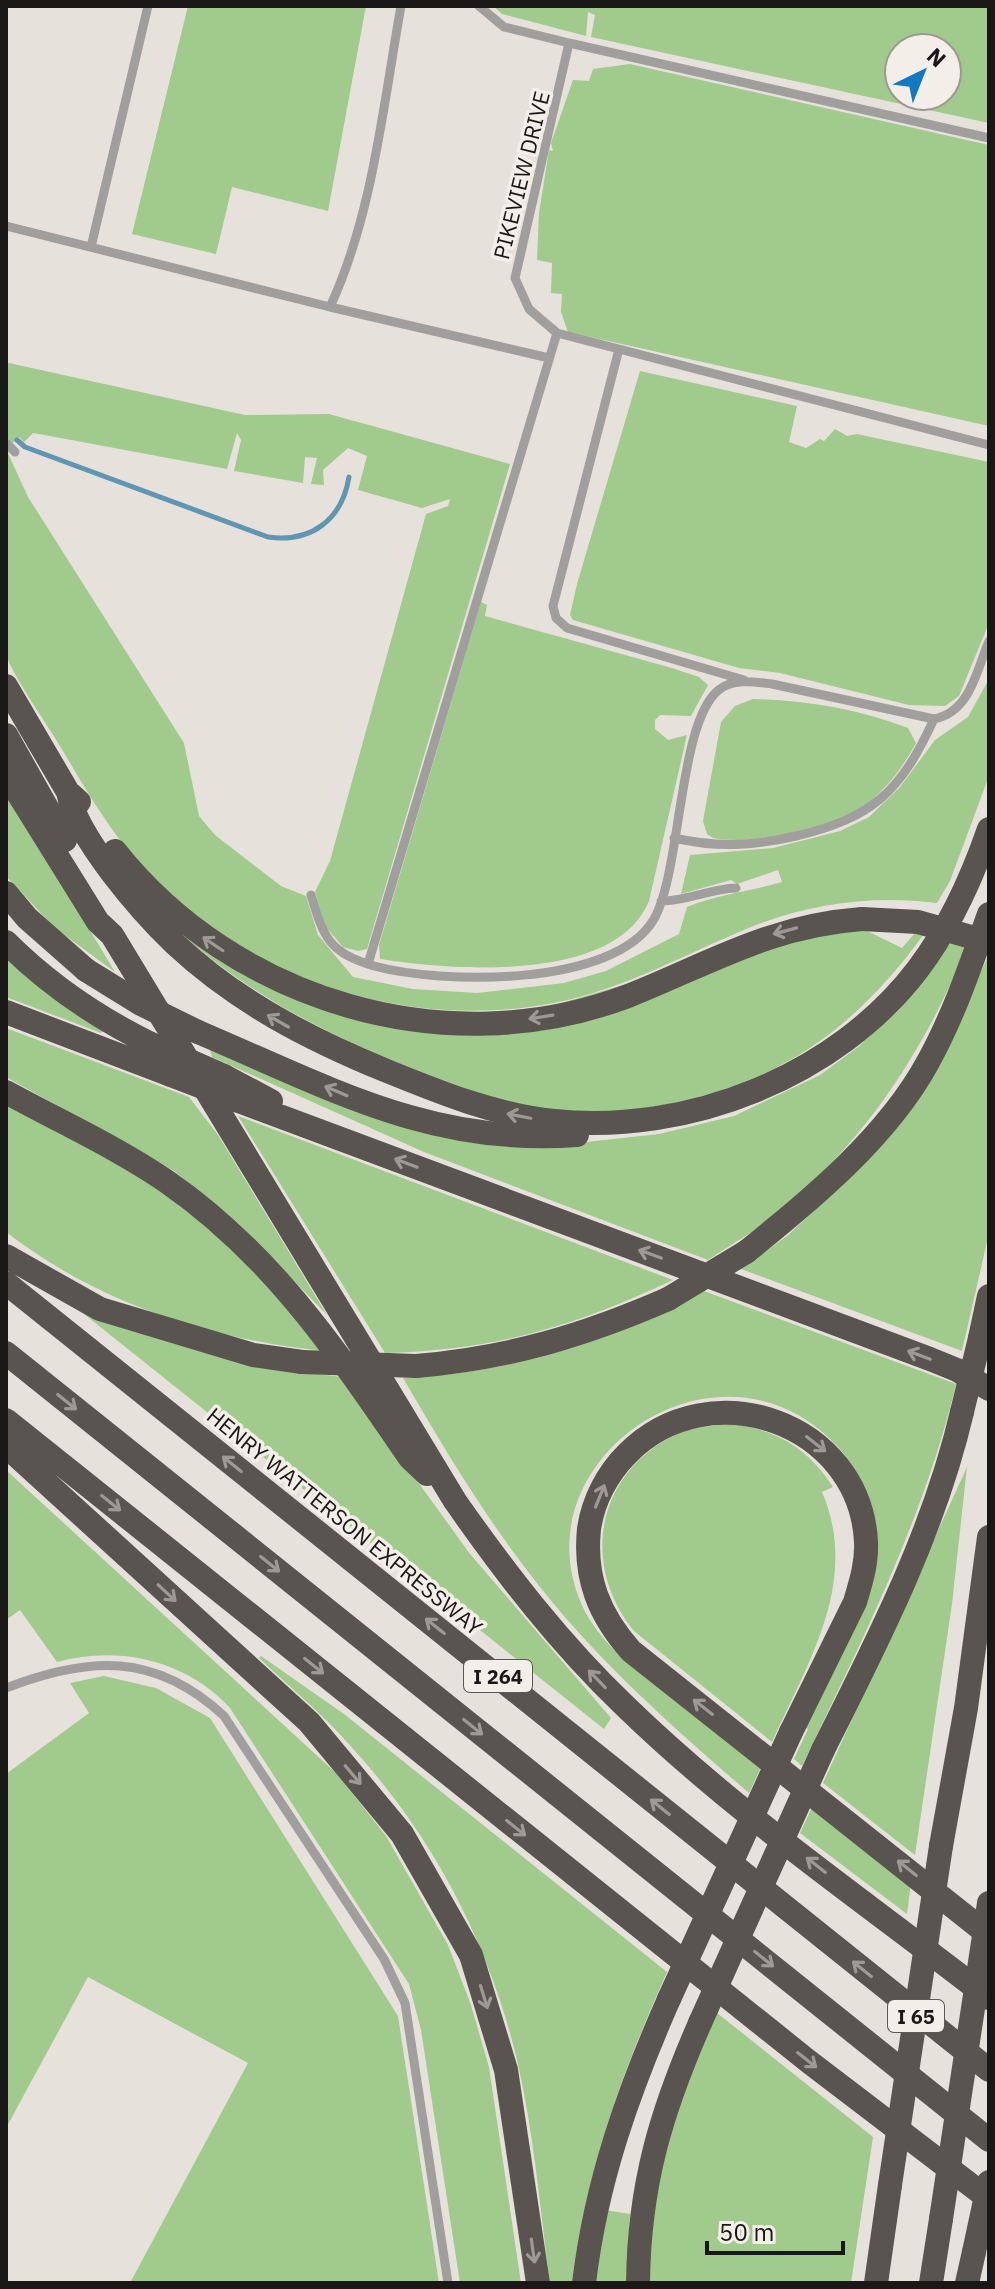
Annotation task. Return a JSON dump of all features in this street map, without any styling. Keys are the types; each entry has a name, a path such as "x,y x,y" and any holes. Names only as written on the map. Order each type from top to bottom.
{"highway":[{"path":"6,686 68,792 83,806 143,883 192,929 221,949 277,981 313,995 410,1019 481,1023 563,1013 627,996 772,934 806,925 862,919 918,922 989,942"},
{"path":"6,735 108,917 112,935"},
{"path":"6,774 98,922 112,935 455,1501 512,1580 555,1632 647,1727 722,1792 989,1998"},
{"path":"68,792 71,806 133,901 192,960 280,1022 451,1097 491,1110 554,1121 642,1120 716,1104 752,1091 834,1050 871,1020 918,970 965,889 989,829"},
{"path":"6,893 27,918 86,970 141,1004 198,1032 382,1111 460,1131 532,1138 644,1130 726,1112 804,1076 827,1061 834,1050"},
{"path":"6,1256 100,1309 241,1352 302,1362 416,1366 495,1357 545,1346 600,1328 668,1299 746,1252 813,1199 863,1147 927,1064 959,997 989,914"},
{"path":"6,942 34,970 82,1006 151,1044 255,1090 310,1127"},
{"path":"6,1012 930,1359 957,1370 989,1389"},
{"path":"6,1092 157,1176 245,1246 313,1319 410,1458 455,1501"},
{"name":"HENRY WATTERSON EXPRESSWAY","path":"6,1283 989,2070"},
{"path":"638,2283 639,2233 653,2146 670,2092 823,1750 917,1554 949,1466 989,1296"},
{"name":"I 264","path":"6,1353 989,2140"},
{"path":"584,2283 596,2202 617,2127 669,1999 791,1732 855,1602 862,1580 866,1543 858,1502 847,1479 827,1453 788,1424 746,1412 715,1411 686,1416 634,1446 610,1474 590,1522 588,1567 607,1621 631,1651 989,1935"},
{"path":"6,1420 808,2061 989,2199"},
{"path":"6,1446 309,1722 402,1834 471,1955 506,2070 538,2283"},
{"name":"I 65","path":"876,2283 941,1846 966,1708 989,1537"},
{"name":"I 65","path":"931,2283 989,1903"},
{"path":"910,2137 941,2178 989,2221"},
{"path":"967,2283 989,2182"}],"lane":[{"path":"91,247 148,6"},
{"path":"330,307 347,270 371,173 401,6"},
{"path":"479,6 504,27 989,138"},
{"name":"PIKEVIEW DRIVE","path":"569,43 515,278 529,309 557,333 989,445"},
{"path":"6,226 549,358"},
{"path":"368,964 557,333"},
{"path":"619,349 553,606 556,618 567,628 747,681 934,719 949,716 962,706 989,641"},
{"path":"6,443 15,452"},
{"path":"311,895 321,929 331,945 349,958 420,976 462,979 519,977 575,966 612,954 638,937 654,920 661,901 705,704 721,688 747,681"},
{"path":"674,838 733,847 755,846 815,832 861,815 895,785 920,749 934,719"},
{"path":"661,901 687,901 721,889 736,888"},
{"path":"6,1688 71,1667 121,1664 170,1678 193,1690 224,1716 384,1959 398,1986 411,2040 448,2283"}],"green space":[{"path":"188,6 366,6 328,211 232,187 216,254 132,234"},
{"path":"493,6 989,6 989,123 938,112 963,112 963,32 883,32 883,100 591,37 595,15 588,12 586,36 502,14"},
{"path":"630,64 989,145 989,426 568,332 561,312 562,294 551,293 552,263 537,260 539,213 549,150 553,151 551,143 573,80 589,81 593,69"},
{"path":"9,363 245,415 329,414 510,464 367,949 358,951 343,947 325,926 315,892 330,861 426,514 448,506 450,499 422,508 358,490 367,456 348,448 323,470 324,485 311,484 317,458 305,457 303,483 234,471 241,440 237,433 227,469 33,433 24,442 19,437 13,443 6,437 6,365"},
{"path":"640,371 797,406 789,442 806,448 820,439 824,441 835,429 847,436 857,434 989,462 989,623 959,696 945,706 909,705 780,673 739,668 573,620 570,615 577,584"},
{"path":"6,449 28,497 184,743 199,816 215,835 281,886 306,896 318,935 353,977 413,989 477,993 564,983 606,971 679,934 687,907 782,882 778,870 737,884 731,880 681,894 690,855 773,848 840,831 869,817 900,787 935,740 968,717 989,679 989,776 950,881 937,903 866,901 797,912 751,927 630,980 554,1003 503,1010 452,1010 401,1005 352,994 303,978 257,956 213,929 156,882 99,810 15,674 6,654 4,640"},
{"path":"481,602 487,605 485,616 672,668 699,677 708,685 691,716 660,715 655,720 655,729 668,740 687,735 649,901 631,928 603,947 568,959 487,967 380,959 379,945"},
{"path":"753,699 792,701 870,716 908,728 916,743 884,788 868,803 846,816 788,834 746,840 713,838 707,834 703,821 721,722 735,706"},
{"path":"6,791 115,972 55,928 6,876"},
{"path":"865,930 902,948 915,933 924,934 871,998 812,1047 779,1066 705,1095 646,1108 594,1112 541,1109 509,1102 373,1052 263,995 185,938 187,935 233,968 287,995 462,1032 764,944"},
{"path":"952,941 967,946 950,985 911,1058 863,1127 806,1188 774,1216 708,1260 424,1152 212,1057 209,1047 354,1109 577,1143 659,1134 734,1116 820,1075 858,1047 899,1010"},
{"path":"989,954 989,1233 962,1351 741,1269 787,1236 850,1177 952,1035"},
{"path":"6,955 103,1031 101,1033 6,997"},
{"path":"6,1028 189,1097 218,1135 327,1315 237,1222 174,1171 6,1077"},
{"path":"6,1101 129,1168 188,1208 251,1265 323,1351 238,1337 156,1314 78,1279 6,1232"},
{"path":"238,1116 673,1280 601,1311 533,1333 462,1347 385,1353"},
{"path":"704,1291 956,1384 943,1434 909,1531 802,1766 794,1759 808,1729 804,1727 875,1526 868,1493 843,1453 789,1410 738,1397 687,1403 641,1424 603,1457 578,1500 569,1550 581,1603 589,1618 621,1657 761,1767 749,1793 640,1695 563,1615 485,1511 403,1378 482,1369 558,1352 632,1326"},
{"path":"74,1306 309,1373 342,1377 470,1554 611,1718 604,1729"},
{"path":"732,1424 763,1431 790,1443 813,1462 833,1487 822,1492 832,1525 835,1557 833,1589 814,1650 772,1742 634,1631 617,1605 606,1577 602,1549 605,1521 614,1495 629,1471 650,1451 683,1431"},
{"path":"967,1467 952,1604 915,1855 823,1783"},
{"path":"6,1470 337,1774 386,1836 448,1945 471,2005 489,2067 521,2283 460,2283 421,2030 409,1984 230,1708 193,1678 150,1661 104,1655 57,1662 20,1610 6,1620"},
{"path":"261,1656 344,1714 667,1972 635,2046 596,2162 572,2283 550,2283 532,2143 517,2060 491,1976 456,1895 410,1820 384,1785 344,1738 259,1658"},
{"path":"104,1676 156,1688 210,1718 398,2016 439,2283 130,2283 248,2063 88,1977 6,2128 6,1774 89,1713 70,1683"},
{"path":"813,1805 911,1882 907,1914 800,1833"},
{"path":"717,2013 873,2137 851,2283 647,2283 651,2212 682,2090"},
{"path":"605,2210 630,2214 626,2283 593,2283"}],"waterway":[{"path":"17,440 25,447 268,537 298,536 322,525 339,505 349,477"}]}
